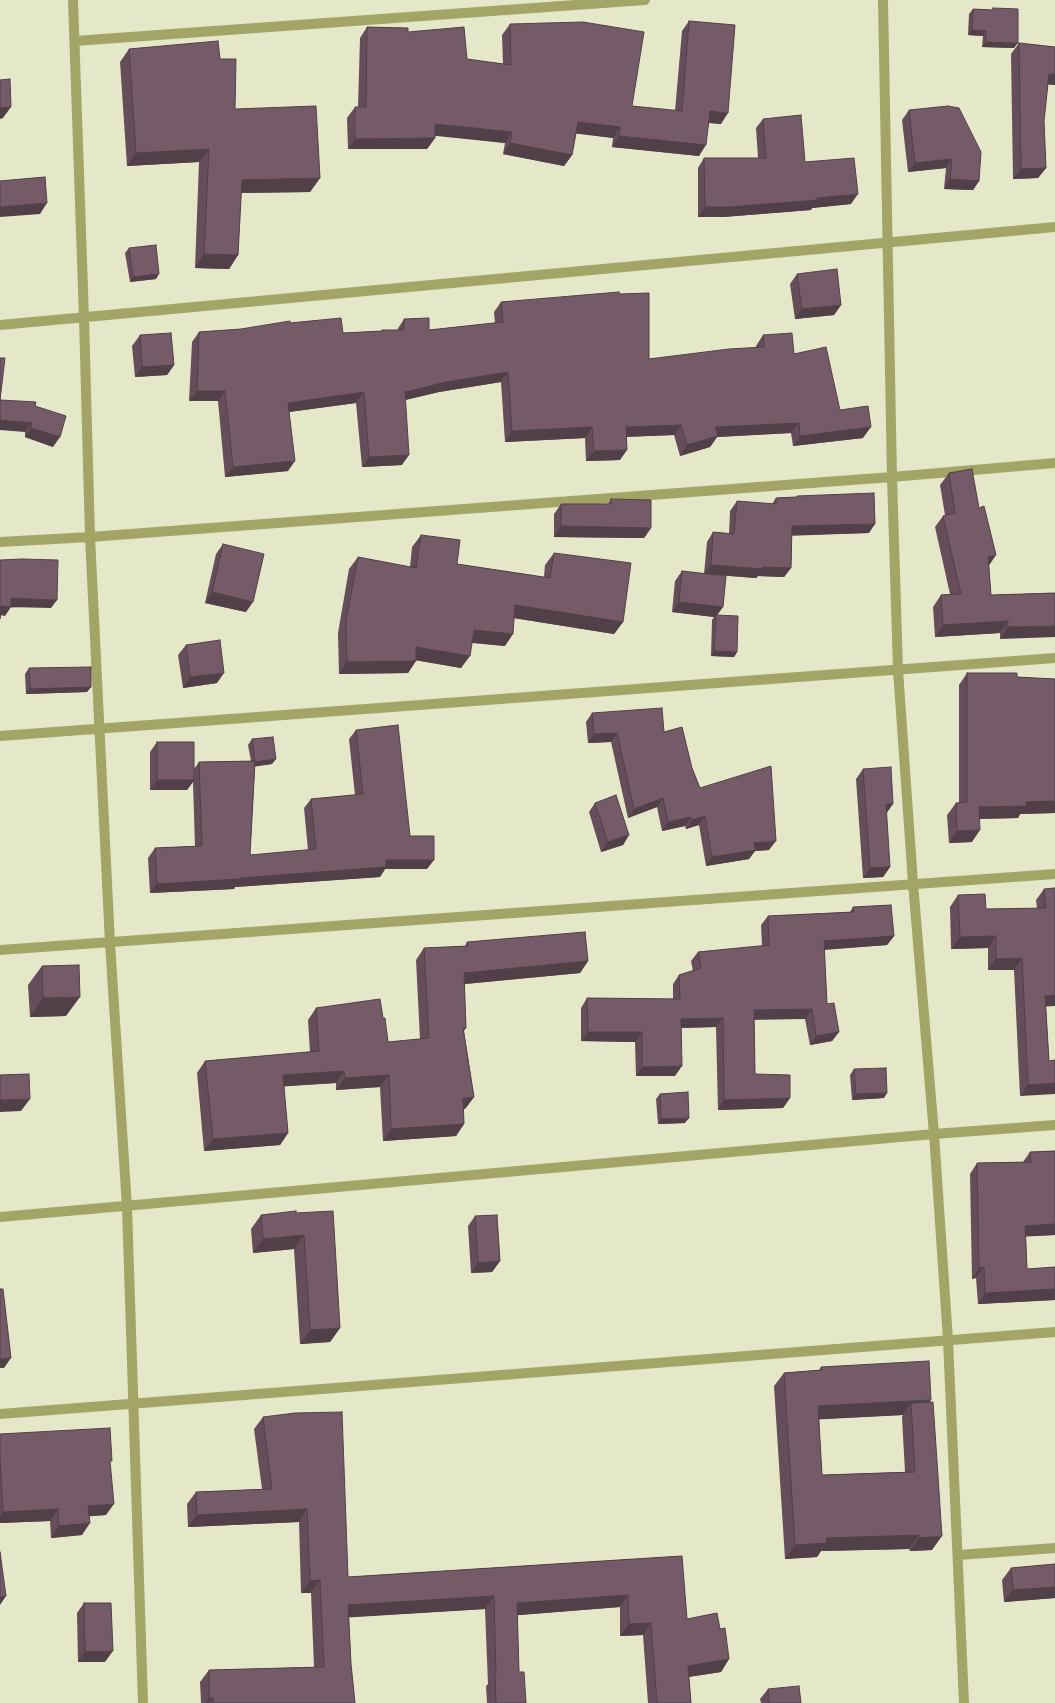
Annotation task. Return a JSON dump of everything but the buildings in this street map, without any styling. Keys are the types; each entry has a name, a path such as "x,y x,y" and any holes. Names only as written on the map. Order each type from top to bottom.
{"street":[{"path":"73,0 90,537 110,943 127,1207 143,1703"},
{"path":"75,41 645,0"},
{"path":"883,0 892,477 898,670 913,883 934,1134 948,1340 964,1703"},
{"path":"0,325 1055,226"},
{"path":"0,542 90,537 892,477 1055,463"},
{"path":"0,736 1055,658"},
{"path":"0,950 913,883 1055,874"},
{"path":"0,1217 127,1207 934,1134 1055,1125"},
{"path":"0,1414 1055,1332"},
{"path":"958,1555 1055,1548"}]}
